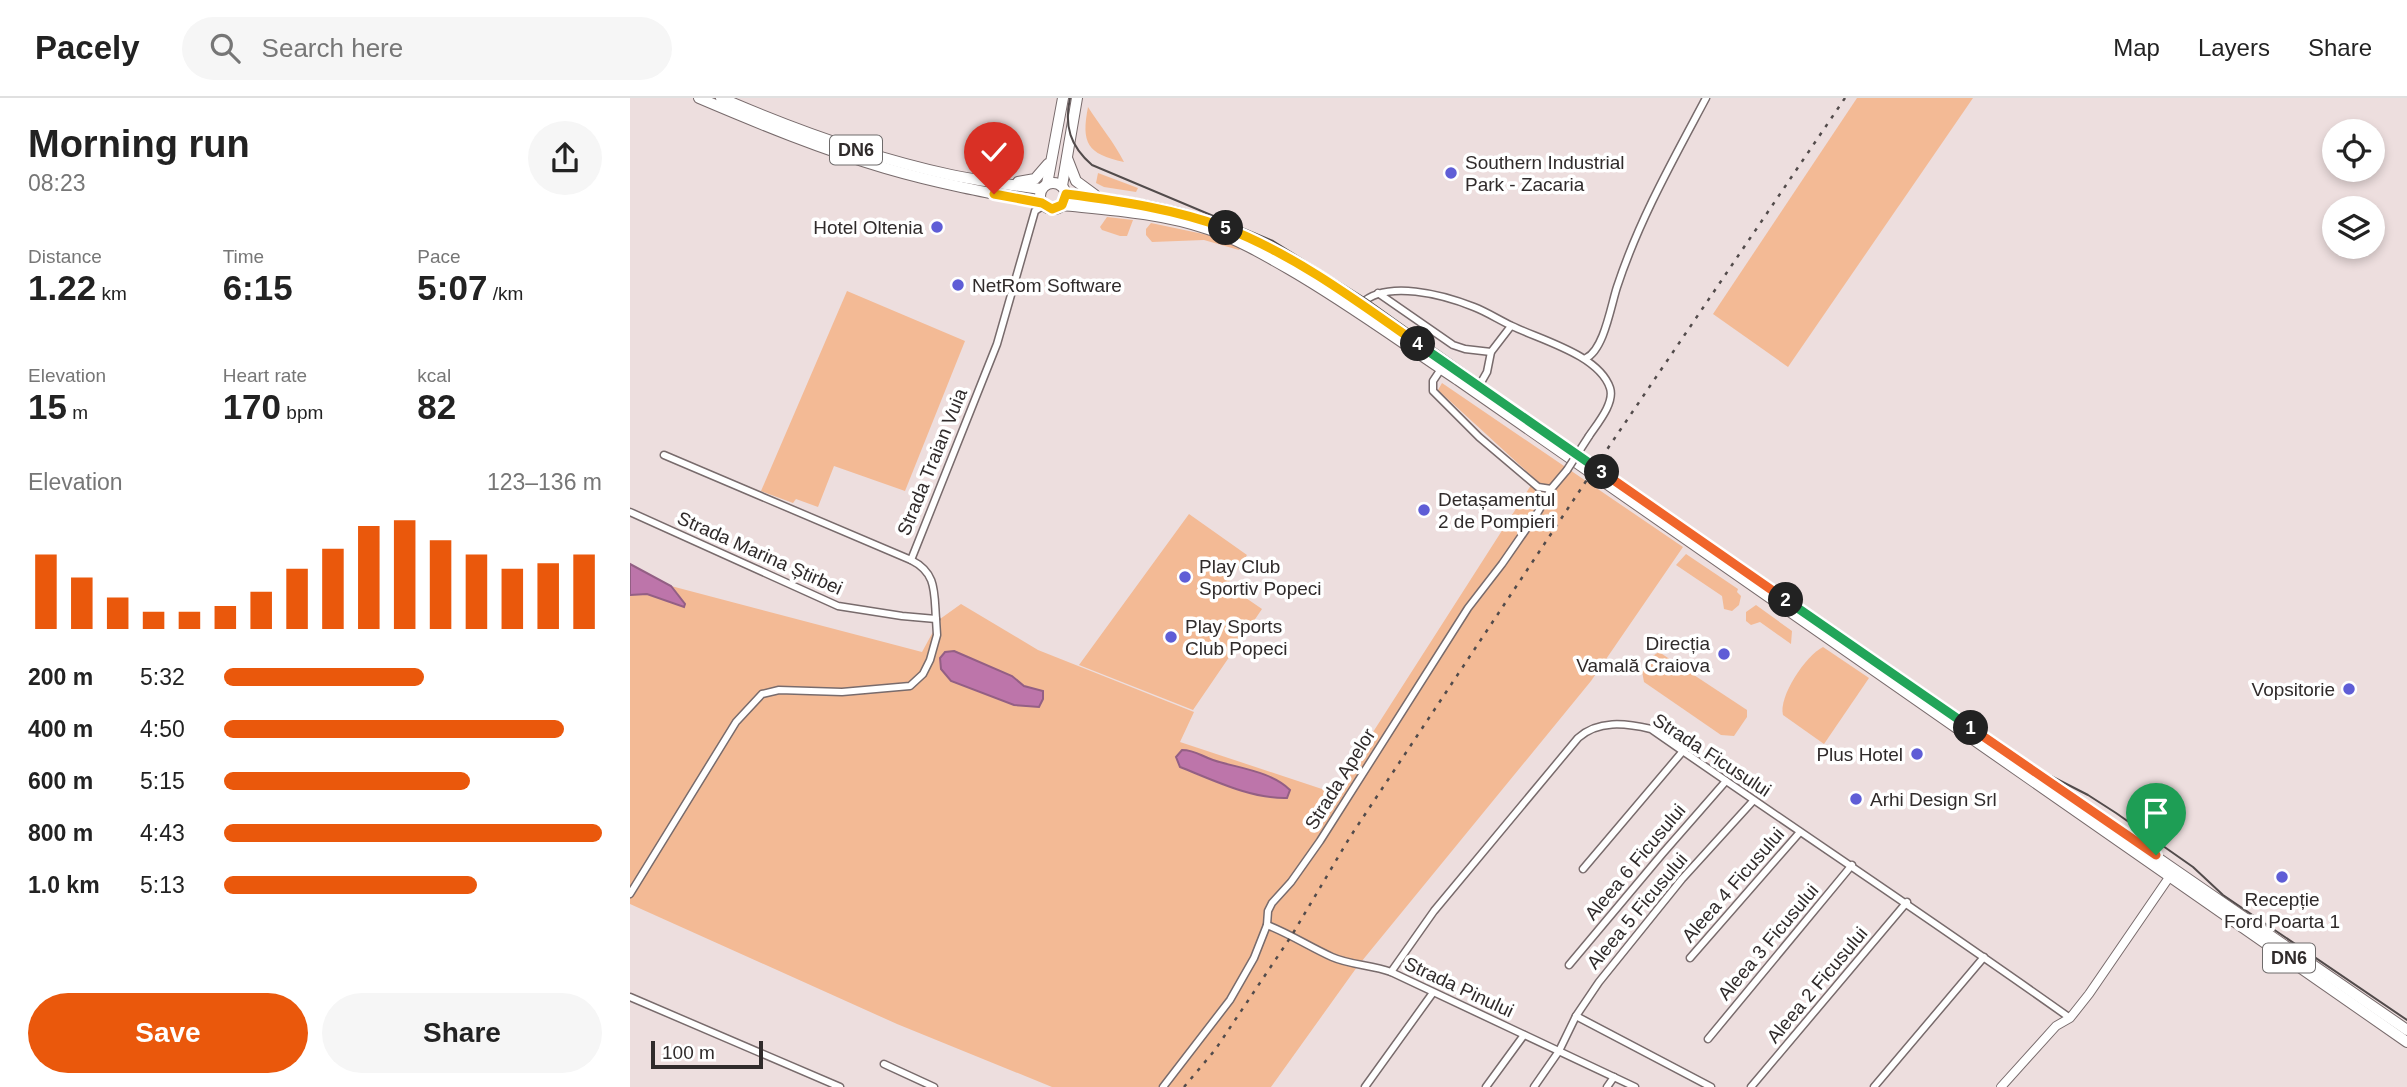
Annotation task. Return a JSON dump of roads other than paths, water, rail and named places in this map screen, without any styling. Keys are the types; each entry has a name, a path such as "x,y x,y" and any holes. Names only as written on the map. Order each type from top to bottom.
{"main road":[{"name":"DN6","path":"699,98 804,141 931,181 1043,204 1052,209 1062,205 1152,215 1208,229 1269,257 1355,309 2407,1042"},
{"name":"DN6","path":"721,98 786,125 866,153 950,175 1044,187 1055,183 1064,190 1175,212 1241,234 1285,257 1360,304 2407,1030"},
{"path":"1043,204 1044,187 1063,98"},
{"path":"1062,205 1066,153 1077,98"},
{"path":"1066,153 1076,181 1086,190 1105,199"},
{"path":"997,182 1025,182 1035,179 1050,160"}],"street":[{"path":"1360,304 1378,293 1391,290 1455,301 1488,313 1511,326 1586,358 1590,356 1599,343 1624,264 1653,197 1706,98"},
{"name":"Strada Traian Vuia","path":"664,455 911,560 997,344 1035,211 1043,204"},
{"path":"1378,293 1453,345 1491,352"},
{"path":"1479,386 1487,372 1491,352 1511,326"},
{"name":"Strada Apelor","path":"1163,1087 1230,1000 1254,958 1272,903 1291,882 1320,841 1451,633 1567,470 1606,408 1611,393 1606,380 1586,358"},
{"path":"1441,369 1433,381 1433,391 1479,437 1538,486 1551,489"},
{"name":"Strada Marina Știrbei","path":"630,512 838,606 936,619"},
{"path":"630,894 736,722 762,694 779,690 842,692 910,686 923,674 937,635 936,619 931,577 925,568 911,560"},
{"name":"Strada Ficusului","path":"1391,972 1434,911 1587,730 1616,724 1633,724 1650,729 1683,751 1753,801 1907,902 2070,1018"},
{"path":"1583,869 1683,751"},
{"name":"Aleea 6 Ficusului","path":"1569,965 1726,781"},
{"name":"Aleea 5 Ficusului","path":"1534,1087 1559,1051 1576,1016 1599,982 1682,878 1753,801"},
{"name":"Aleea 4 Ficusului","path":"1690,958 1800,832"},
{"name":"Aleea 3 Ficusului","path":"1708,1039 1852,865"},
{"path":"2001,1087 2056,1026 2070,1018 2170,876"},
{"name":"Aleea 2 Ficusului","path":"1751,1087 1907,902"},
{"name":"Strada Pinului","path":"1267,925 1335,958 1373,965 1391,972 1432,994 1635,1087"},
{"path":"1874,1087 1984,957"},
{"path":"1366,1087 1432,994"},
{"path":"630,997 840,1087"},
{"path":"1576,1016 1711,1087"},
{"path":"1486,1087 1524,1035"},
{"path":"884,1065 934,1087"},
{"path":"1607,1087 1614,1077"}],"tram line":[{"path":"1070,98 1070,135 1078,150 1092,165 1273,241 1366,299 1541,424 2047,774 2116,813 2193,867 2223,895 2407,1020"}],"railway":[{"path":"1184,1087 1215,1050 1292,935 1350,837 1606,451 1845,98"}],"place":[{"name":"Southern Industrial Park - Zacaria","path":"1451,173"},
{"name":"Hotel Oltenia","path":"937,227"},
{"name":"NetRom Software","path":"958,285"},
{"name":"Detașamentul 2 de Pompieri","path":"1424,510"},
{"name":"Play Club Sportiv Popeci","path":"1185,577"},
{"name":"Play Sports Club Popeci","path":"1171,637"},
{"name":"Direcția Vamală Craiova","path":"1724,654"},
{"name":"Vopsitorie","path":"2349,689"},
{"name":"Plus Hotel","path":"1917,754"},
{"name":"Arhi Design Srl","path":"1856,799"},
{"name":"Recepție Ford Poarta 1","path":"2282,877"}]}
